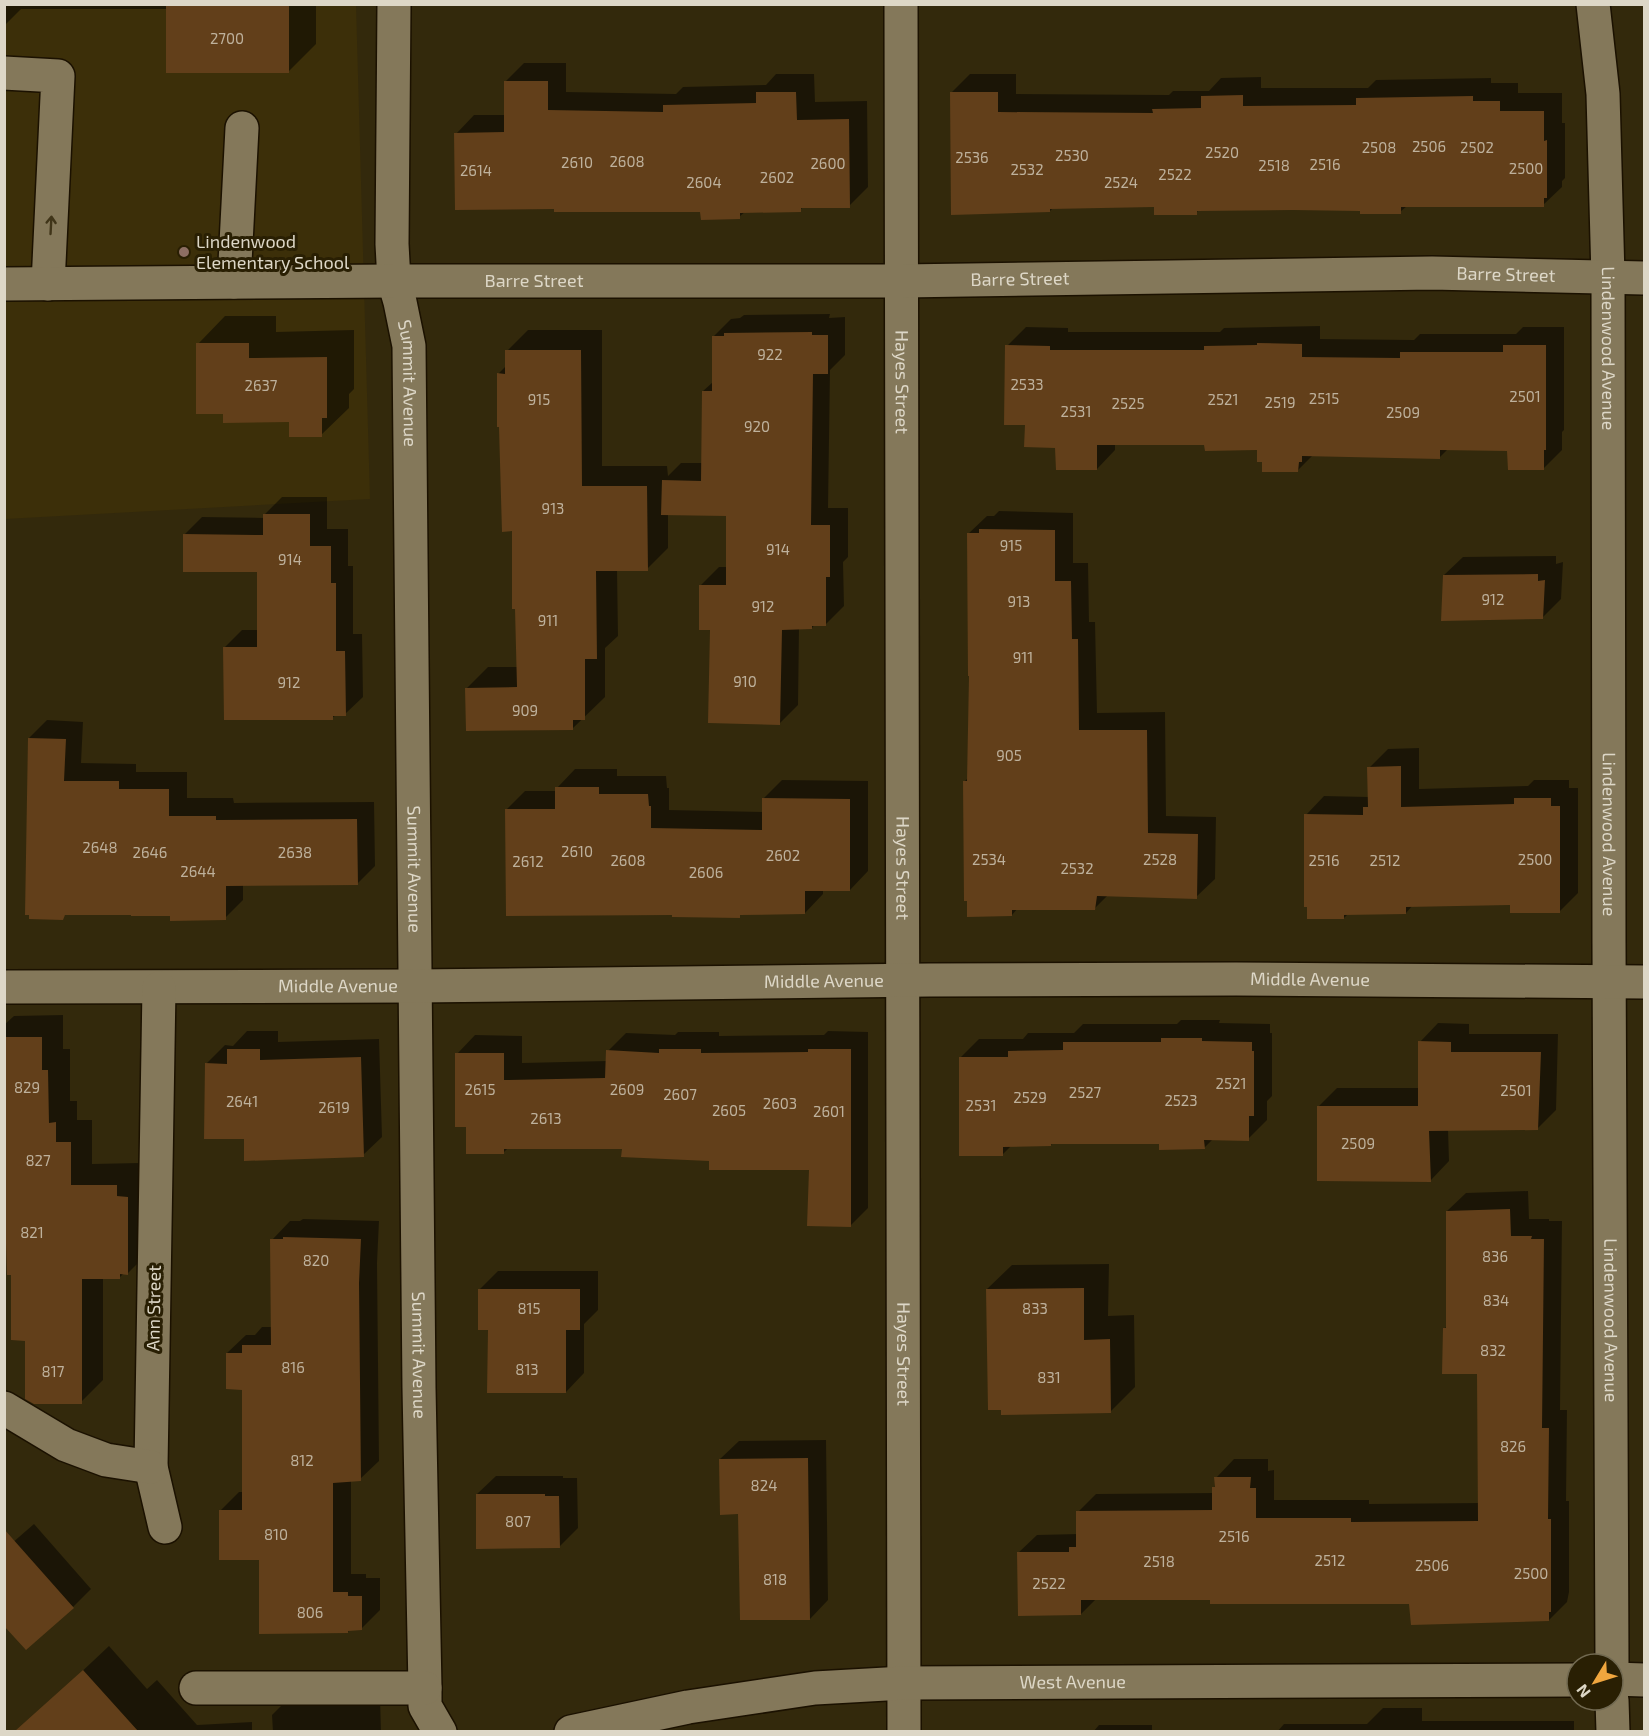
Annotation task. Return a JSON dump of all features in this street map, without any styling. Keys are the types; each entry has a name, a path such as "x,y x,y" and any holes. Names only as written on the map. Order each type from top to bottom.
{"street":[{"name":"Summit Avenue","path":"394,4 392,244 394,281 409,346 419,1388 425,1706 440,1731"},
{"name":"Hayes Street","path":"901,4 904,1731"},
{"name":"Lindenwood Avenue","path":"1593,4 1603,93 1608,277 1612,1652"},
{"path":"4,73 58,76 48,284"},
{"path":"234,282 242,128"},
{"name":"Barre Street","path":"4,284 902,281 1432,273 1644,278"},
{"name":"Middle Avenue","path":"4,987 416,986 903,980 1236,979 1644,982"},
{"name":"Ann Street","path":"152,1467 159,988"},
{"path":"4,1408 66,1445 106,1461 152,1467 165,1527"},
{"path":"1625,1679 1644,1680"},
{"name":"West Avenue","path":"571,1731 688,1707 792,1691 904,1683 1565,1680"},
{"path":"196,1688 425,1688"},
{"path":"1612,1712 1613,1731"}],"shaded area":[{"name":"Lindenwood Elementary School","path":"5,5 356,5 370,499 5,519"}],"building":[{"path":"166,4 289,4 289,73 166,73"},
{"path":"504,81 548,81 548,110 663,112 663,105 756,103 756,92 796,92 797,120 849,119 850,208 801,208 801,212 740,213 740,219 701,220 700,212 554,212 554,209 455,210 454,133 504,132"},
{"path":"950,92 998,92 998,112 1153,113 1152,109 1201,108 1201,96 1243,95 1243,106 1356,105 1356,98 1473,96 1473,101 1500,101 1500,111 1544,111 1544,141 1547,140 1547,198 1544,198 1544,207 1401,207 1401,214 1293,210 1197,211 1197,215 1154,215 1154,207 1050,209 1050,212 951,215"},
{"path":"812,332 812,335 828,335 828,374 813,374 811,525 830,525 830,577 826,577 826,626 782,630 780,725 708,723 710,630 699,630 699,585 726,585 726,516 661,515 662,480 701,481 702,391 712,391 712,336 724,336 724,333"},
{"path":"196,343 249,343 249,358 327,357 327,418 322,418 322,437 289,437 289,422 223,423 223,414 196,414"},
{"path":"1257,343 1302,344 1302,357 1400,358 1400,352 1503,352 1503,345 1546,345 1544,470 1508,470 1507,451 1440,450 1440,459 1302,456 1298,472 1262,472 1262,462 1257,462 1257,450 1205,451 1204,445 1097,445 1097,470 1056,470 1055,448 1024,447 1025,425 1004,425 1005,345 1050,346 1050,350 1204,350 1204,346 1257,345"},
{"path":"505,350 581,350 582,486 647,486 648,571 596,571 597,659 585,659 585,720 573,720 573,730 466,731 465,688 517,687 515,609 512,609 512,531 502,532 499,427 497,427 497,373 505,374"},
{"path":"263,514 310,514 310,546 331,546 331,583 336,583 336,651 345,651 346,716 333,716 333,720 224,720 223,647 257,647 257,572 183,572 183,534 263,535"},
{"path":"979,529 1055,530 1055,581 1071,581 1072,639 1078,639 1079,730 1147,730 1148,833 1198,834 1197,899 1097,896 1095,910 1012,910 1012,916 967,917 967,901 964,901 963,781 967,781 969,676 967,533 979,533"},
{"path":"1538,574 1538,581 1545,580 1543,619 1441,621 1443,575"},
{"path":"28,738 66,739 64,781 119,781 119,789 169,789 169,816 216,816 216,820 357,819 358,885 226,886 226,920 170,921 170,916 131,915 65,915 63,920 29,919 29,915 25,915"},
{"path":"1401,766 1401,807 1514,804 1514,798 1551,798 1551,806 1560,806 1560,913 1510,913 1510,905 1406,907 1406,914 1344,915 1344,919 1307,919 1307,907 1304,907 1304,814 1363,815 1363,807 1368,807 1367,767"},
{"path":"555,787 599,787 599,794 648,794 649,806 651,806 651,828 762,830 762,798 850,799 850,891 805,891 805,914 740,915 740,918 672,917 672,915 506,916 505,809 555,809"},
{"path":"4,1037 42,1037 42,1070 48,1070 49,1123 56,1122 56,1142 71,1142 71,1185 117,1185 117,1196 128,1197 128,1275 120,1274 120,1279 82,1279 82,1404 34,1404 25,1399 25,1341 11,1340 11,1275 7,1275 6,1244 4,1244"},
{"path":"1161,1038 1202,1038 1202,1041 1252,1042 1254,1116 1249,1116 1249,1141 1204,1140 1205,1149 1159,1150 1159,1144 1051,1144 1051,1146 1003,1147 1003,1156 959,1156 959,1057 1008,1057 1008,1051 1063,1050 1063,1042 1161,1042"},
{"path":"1418,1041 1451,1042 1451,1052 1541,1052 1538,1130 1429,1131 1431,1182 1317,1181 1317,1106 1418,1106"},
{"path":"227,1049 260,1049 260,1060 361,1057 364,1157 244,1161 244,1139 204,1139 205,1063 227,1064"},
{"path":"659,1049 701,1049 701,1053 808,1052 808,1049 851,1049 851,1227 807,1226 809,1170 709,1170 709,1161 621,1157 622,1149 504,1149 504,1154 466,1154 466,1127 455,1127 455,1053 504,1053 504,1080 605,1078 606,1050 659,1053"},
{"path":"1510,1209 1511,1236 1532,1236 1531,1239 1544,1239 1542,1428 1549,1428 1548,1519 1551,1519 1551,1612 1549,1612 1549,1621 1411,1625 1409,1604 1210,1604 1210,1600 1081,1600 1081,1615 1018,1616 1017,1552 1069,1552 1069,1547 1076,1547 1076,1511 1212,1510 1214,1477 1251,1477 1250,1488 1256,1488 1256,1518 1351,1518 1351,1522 1478,1521 1477,1374 1442,1374 1443,1328 1446,1328 1446,1211"},
{"path":"283,1237 361,1239 359,1283 361,1481 333,1483 333,1592 348,1592 348,1596 362,1596 362,1630 348,1631 348,1633 259,1634 259,1560 219,1560 219,1510 242,1510 242,1390 226,1389 226,1353 242,1353 242,1345 271,1345 270,1239 283,1239"},
{"path":"1084,1288 1084,1340 1110,1339 1111,1413 1001,1415 1001,1410 988,1410 986,1289"},
{"path":"478,1289 580,1289 580,1330 566,1330 566,1393 487,1393 488,1330 478,1330"},
{"path":"808,1458 810,1620 740,1620 738,1514 720,1515 719,1459"},
{"path":"476,1494 559,1496 560,1548 476,1549"},
{"path":"4,1529 74,1608 26,1650 4,1626"},
{"path":"83,1670 138,1731 15,1731"}],"place":[{"name":"Lindenwood Elementary School","path":"184,252"}]}
